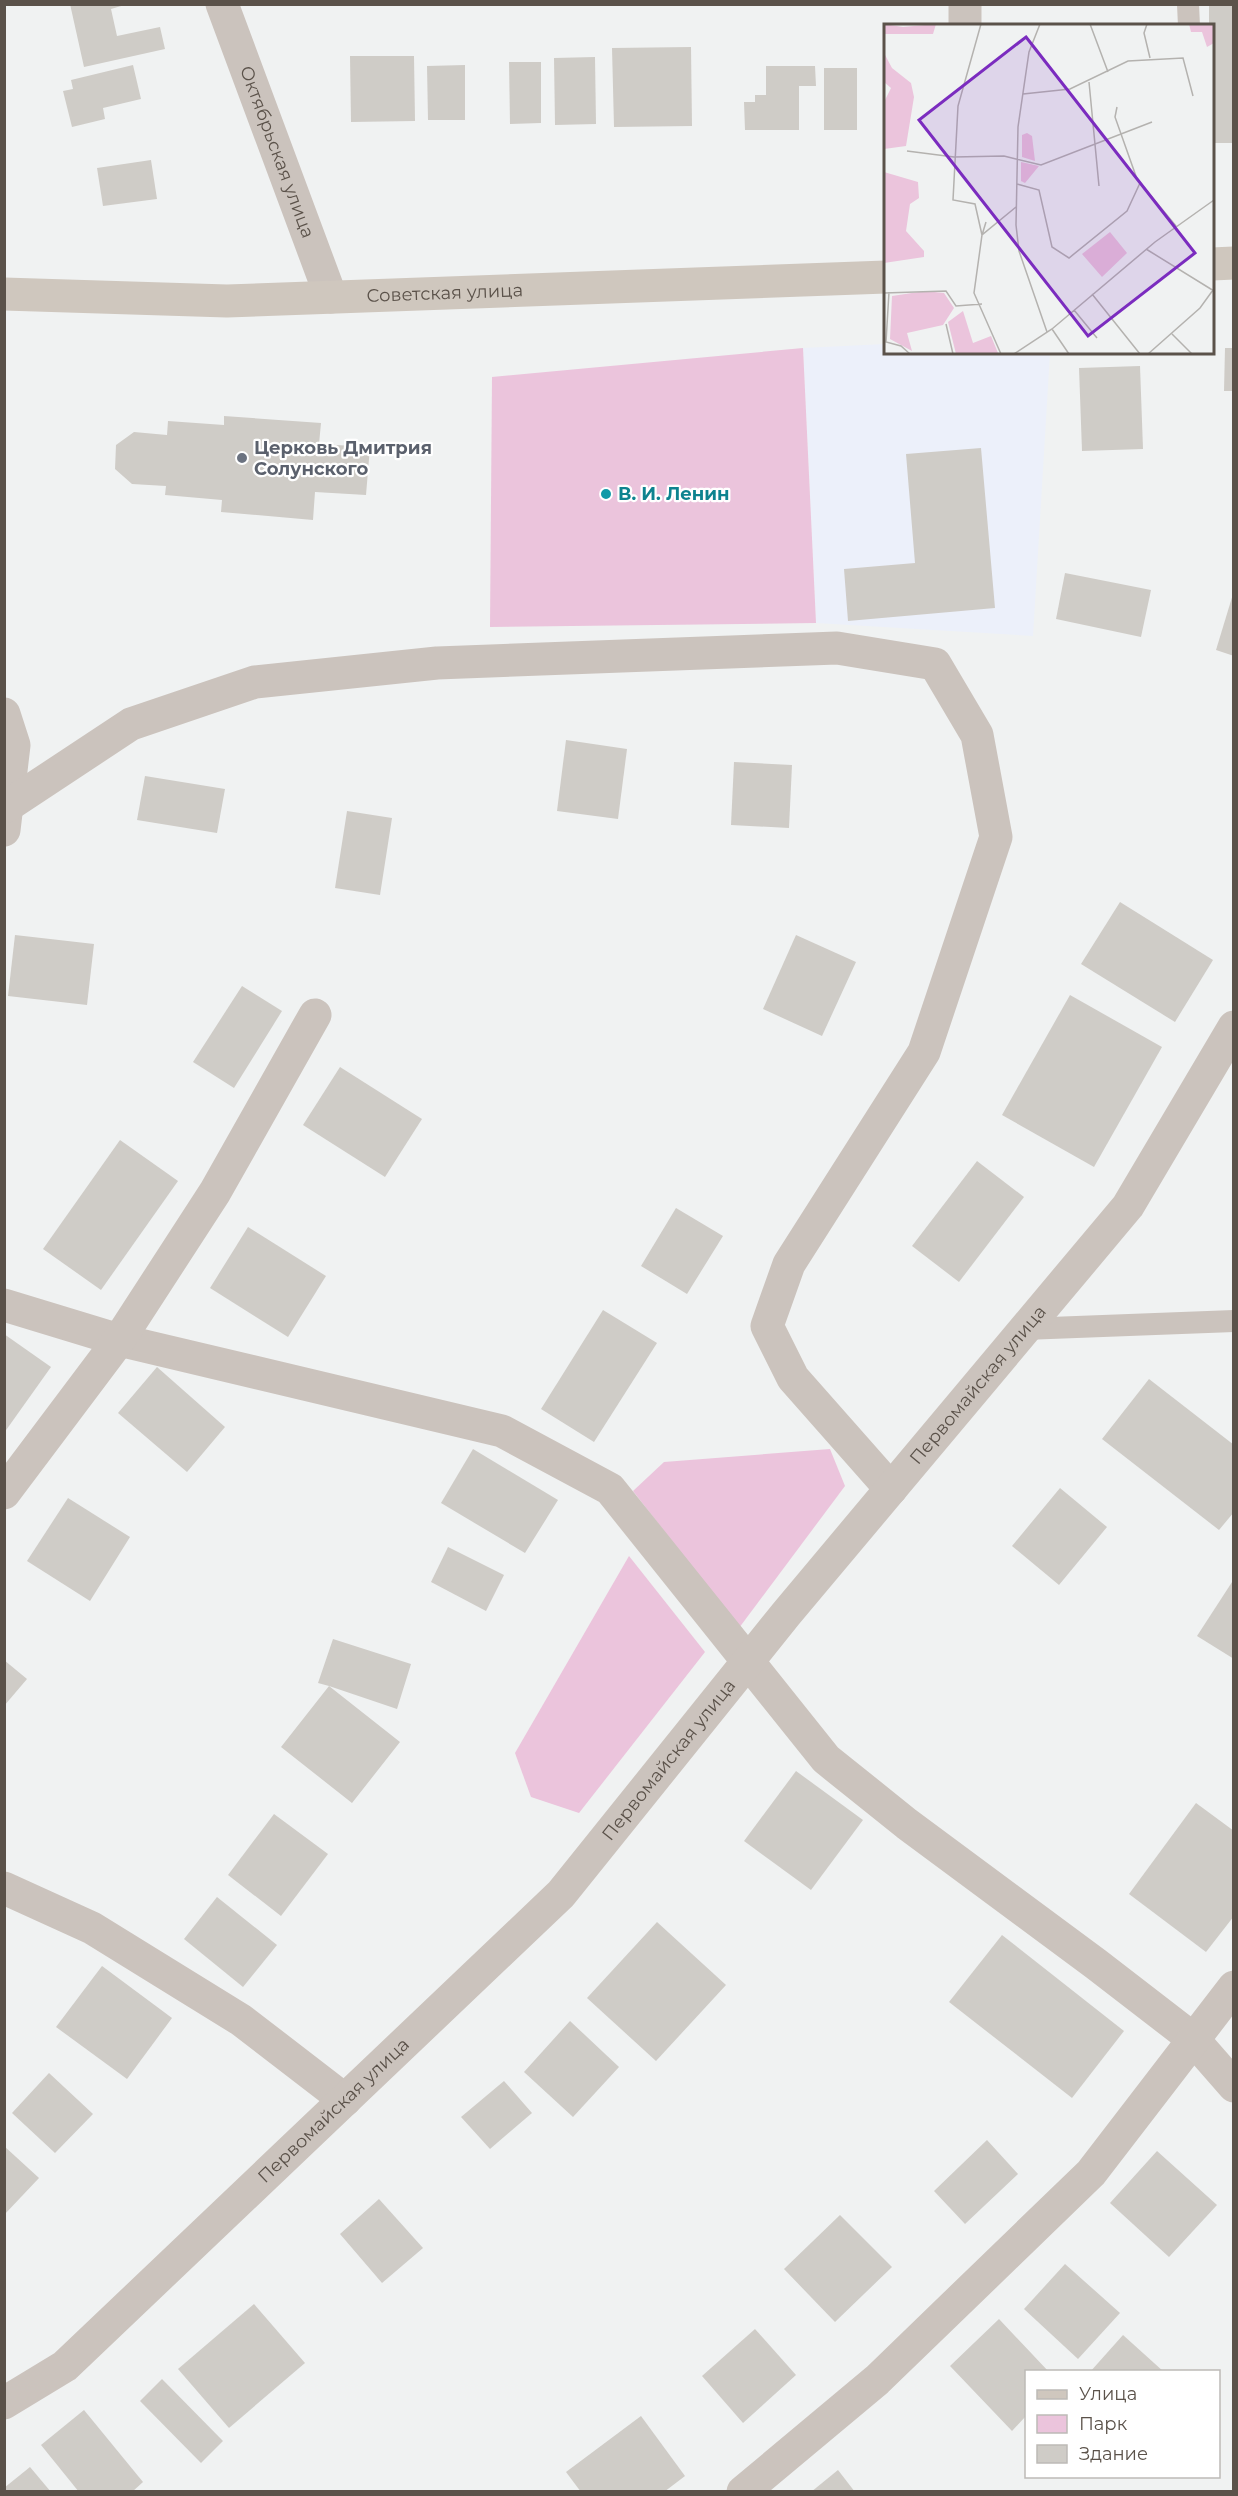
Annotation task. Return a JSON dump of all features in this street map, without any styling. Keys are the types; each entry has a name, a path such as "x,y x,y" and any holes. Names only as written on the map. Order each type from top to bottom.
{"main road":[{"path":"1214,264 1233,263"},
{"name":"Советская улица","path":"4,294 227,301 884,277"}],"street":[{"name":"Октябрьская улица","path":"222,4 331,297"},
{"path":"965,4 965,24"},
{"path":"6,818 131,724 255,682 437,663 837,648 935,664 977,735 996,837 924,1052 789,1264 767,1326 793,1378 891,1489"},
{"path":"4,714 14,745 6,818"},
{"path":"4,1493 119,1340 215,1192 315,1015"},
{"name":"Первомайская улица","path":"4,2403 65,2366 561,1894 748,1662 1128,1206 1233,1027"},
{"path":"4,1305 119,1340 502,1431 610,1489 826,1759 907,1824 1192,2038 1233,2086"},
{"path":"4,1888 92,1928 241,2020 345,2100"},
{"path":"743,2492 878,2380 1091,2173 1233,1987"}],"lane":[{"path":"1188,4 1188,24"},
{"path":"1024,1329 1233,1322"}],"shaded area":[{"path":"884,344 884,354 1050,354 1033,636 816,623 803,348"}],"green space":[{"path":"803,348 816,623 490,627 492,377"},
{"path":"830,1449 845,1486 739,1628 633,1491 664,1462"},
{"path":"629,1556 705,1652 579,1813 531,1797 515,1753"}],"building":[{"path":"70,4 128,4 111,9 117,36 160,27 165,49 84,67"},
{"path":"1209,4 1234,4 1234,143 1214,143 1214,24 1209,24"},
{"path":"691,47 692,126 614,127 612,48"},
{"path":"350,56 414,56 415,121 351,122"},
{"path":"595,57 596,124 555,125 554,58"},
{"path":"509,62 541,62 541,123 510,124"},
{"path":"133,65 141,99 103,108 105,119 72,127 63,91 73,89 71,80"},
{"path":"465,65 465,120 428,120 427,66"},
{"path":"766,66 815,66 816,86 799,86 799,130 745,130 744,102 755,102 755,95 766,95"},
{"path":"824,68 857,68 857,130 824,130"},
{"path":"151,160 157,199 103,206 97,168"},
{"path":"1225,348 1234,348 1234,391 1224,391"},
{"path":"1140,366 1143,449 1082,451 1079,368"},
{"name":"Церковь Дмитрия Солунского","path":"224,416 321,423 319,444 370,447 366,495 315,492 313,520 221,512 222,500 165,495 166,486 132,484 115,469 116,445 134,432 167,435 168,421 224,425"},
{"path":"981,448 995,608 848,621 844,569 915,563 906,454"},
{"path":"1065,573 1151,590 1141,637 1056,619"},
{"path":"1234,594 1234,656 1216,650"},
{"path":"566,740 627,749 618,819 557,811"},
{"path":"734,762 792,765 789,828 731,825"},
{"path":"145,776 225,789 217,833 137,820"},
{"path":"347,811 392,818 380,895 335,888"},
{"path":"1120,902 1213,960 1175,1022 1081,964"},
{"path":"15,935 94,944 87,1005 8,996"},
{"path":"796,935 856,962 822,1036 763,1009"},
{"path":"242,986 282,1011 234,1088 193,1062"},
{"path":"1070,995 1162,1047 1094,1167 1002,1115"},
{"path":"340,1067 422,1119 385,1177 303,1125"},
{"path":"120,1140 178,1181 101,1290 43,1249"},
{"path":"977,1161 1024,1197 959,1282 912,1246"},
{"path":"676,1208 723,1236 687,1294 641,1266"},
{"path":"248,1227 326,1276 288,1337 210,1288"},
{"path":"603,1310 657,1343 594,1442 541,1409"},
{"path":"4,1334 51,1367 4,1433"},
{"path":"157,1367 225,1427 187,1472 118,1413"},
{"path":"1149,1379 1234,1445 1234,1512 1219,1530 1102,1439"},
{"path":"473,1449 558,1500 525,1553 441,1503"},
{"path":"1060,1488 1107,1527 1059,1585 1012,1546"},
{"path":"68,1498 130,1537 90,1601 27,1561"},
{"path":"448,1547 504,1575 486,1611 431,1582"},
{"path":"1234,1579 1234,1659 1197,1636"},
{"path":"333,1639 411,1664 397,1709 318,1683"},
{"path":"4,1660 27,1679 4,1706"},
{"path":"329,1686 400,1742 352,1803 281,1747"},
{"path":"796,1771 863,1820 811,1890 744,1841"},
{"path":"1196,1803 1234,1831 1234,1916 1206,1952 1129,1894"},
{"path":"274,1814 328,1854 281,1916 228,1875"},
{"path":"217,1897 277,1945 243,1987 184,1939"},
{"path":"657,1922 726,1985 656,2061 587,1998"},
{"path":"1002,1935 1124,2031 1072,2098 949,2002"},
{"path":"102,1966 172,2018 127,2079 56,2027"},
{"path":"570,2021 619,2067 573,2117 524,2072"},
{"path":"49,2073 93,2114 55,2153 12,2113"},
{"path":"504,2081 532,2113 490,2149 461,2117"},
{"path":"987,2140 1018,2174 965,2224 934,2191"},
{"path":"4,2146 39,2178 4,2215"},
{"path":"1157,2151 1217,2205 1169,2257 1110,2203"},
{"path":"379,2199 423,2248 382,2283 340,2234"},
{"path":"840,2215 892,2267 835,2322 784,2269"},
{"path":"1065,2264 1120,2313 1078,2359 1024,2309"},
{"path":"254,2304 305,2363 229,2428 178,2369"},
{"path":"999,2319 1047,2370 1025,2370 1025,2417 1012,2431 950,2366"},
{"path":"755,2329 796,2375 743,2423 702,2376"},
{"path":"1123,2335 1162,2370 1092,2370"},
{"path":"162,2379 223,2441 201,2463 140,2401"},
{"path":"84,2410 143,2482 132,2492 79,2492 41,2445"},
{"path":"641,2416 685,2476 664,2492 581,2492 566,2472"},
{"path":"30,2467 51,2492 4,2492 4,2488"},
{"path":"838,2470 855,2492 811,2492"}],"place":[{"name":"Церковь Дмитрия Солунского","path":"242,458"},
{"name":"В. И. Ленин","path":"606,494"}]}
